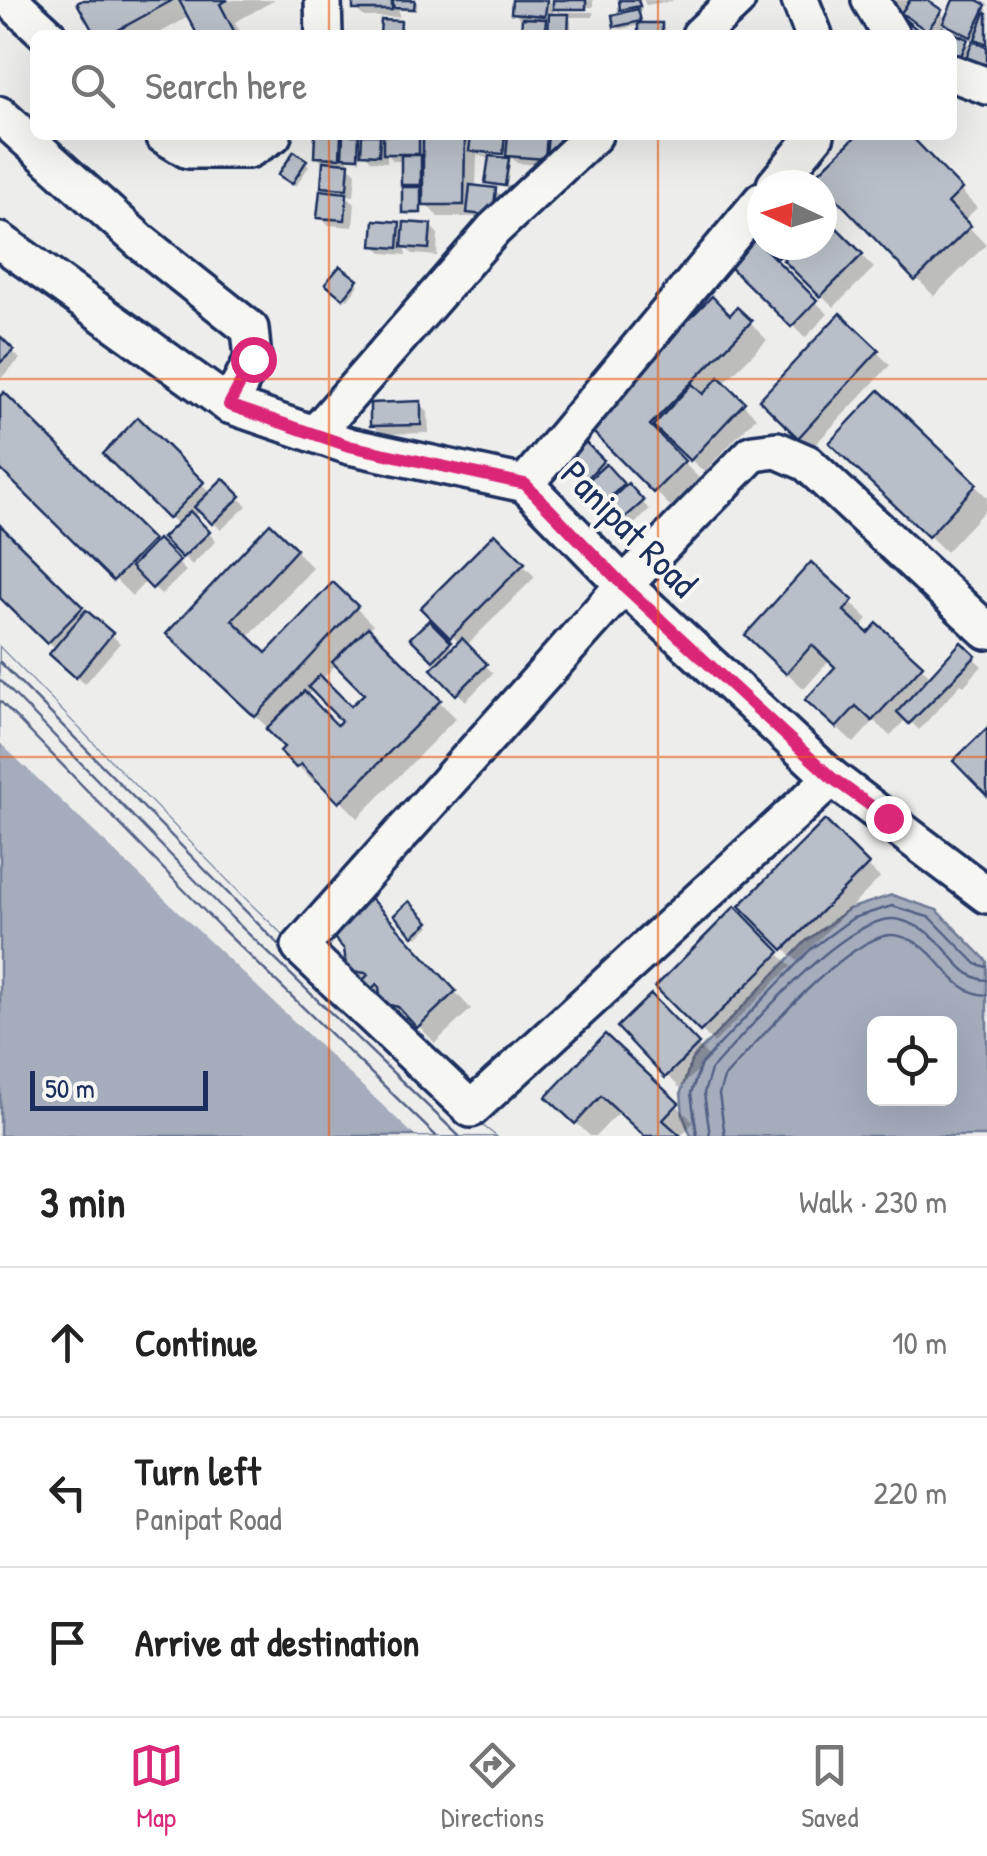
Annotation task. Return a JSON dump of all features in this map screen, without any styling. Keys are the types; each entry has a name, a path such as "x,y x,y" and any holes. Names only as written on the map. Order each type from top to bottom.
{"street":[{"path":"10,0 43,30"},
{"path":"324,0 324,30"},
{"path":"705,30 738,0"},
{"path":"800,0 812,30"},
{"path":"870,0 888,30"},
{"path":"957,76 987,86"},
{"path":"0,115 141,242 250,328 253,359 229,405"},
{"path":"171,140 188,150 248,150 264,140"},
{"path":"315,434 494,229 589,140"},
{"path":"787,170 812,140"},
{"path":"525,484 747,218"},
{"name":"Panipat Road","path":"0,241 229,405 349,446 525,484 624,586 832,778 987,894"},
{"path":"832,778 471,1109 300,947 624,586 752,453 777,450 807,463 987,631"}],"water":[{"path":"0,648 248,902 467,1114 495,1136 0,1136"},
{"path":"892,895 937,910 987,961 987,1136 691,1136 683,1116 681,1092 692,1059 806,941 849,909"}],"pier":[{"path":"0,648 248,902 467,1114 495,1136 415,1136 0,743"}],"building":[{"path":"173,0 118,30 92,30 77,3"},
{"path":"179,0 228,0 220,4 233,30 195,30"},
{"path":"353,0 392,0 392,10 353,10"},
{"path":"393,0 415,0 414,9 393,8"},
{"path":"512,0 547,0 545,16 511,13"},
{"path":"553,0 586,0 586,9 553,9"},
{"path":"619,0 638,0 640,6 620,10"},
{"path":"910,0 927,0 942,10 928,30 901,13"},
{"path":"953,0 977,0 986,5 971,37 943,23"},
{"path":"638,9 641,21 614,27 612,15"},
{"path":"987,13 987,44 975,39"},
{"path":"549,14 569,14 568,30 548,30"},
{"path":"898,14 918,30 896,30"},
{"path":"522,18 546,19 545,30 521,30"},
{"path":"381,20 401,21 400,30 380,30"},
{"path":"638,23 662,23 662,30 638,30"},
{"path":"957,34 968,39 961,56 957,54"},
{"path":"973,41 987,47 987,75 963,65"},
{"path":"315,140 341,140 340,158 314,157"},
{"path":"343,140 359,140 358,158 342,157"},
{"path":"362,140 380,140 379,155 361,154"},
{"path":"383,140 419,140 419,154 383,154"},
{"path":"423,140 465,140 464,205 423,205"},
{"path":"470,140 504,140 503,154 469,151"},
{"path":"508,140 547,140 545,159 506,156"},
{"path":"548,140 560,140 558,158 546,156"},
{"path":"852,140 915,140 962,189 948,203 971,226 915,281 837,199 837,170 821,170"},
{"path":"294,151 307,160 292,184 278,175"},
{"path":"401,155 421,155 421,185 401,185"},
{"path":"489,156 509,158 505,186 485,183"},
{"path":"323,161 349,163 347,189 321,187"},
{"path":"470,185 496,188 493,216 467,213"},
{"path":"402,187 421,187 421,213 402,213"},
{"path":"320,190 347,193 345,220 317,218"},
{"path":"374,220 400,222 398,248 372,246"},
{"path":"404,222 431,224 429,249 402,247"},
{"path":"837,228 863,254 820,297 783,260 837,260"},
{"path":"747,241 747,260 776,260 817,300 791,327 726,263"},
{"path":"340,266 358,280 343,299 325,284"},
{"path":"712,296 730,315 737,307 752,321 650,425 685,461 653,493 585,424"},
{"path":"840,313 879,350 798,438 759,400"},
{"path":"0,338 14,350 0,363"},
{"path":"719,377 745,402 690,461 653,426 692,384 703,394"},
{"path":"879,390 977,484 928,537 829,443"},
{"path":"4,392 153,540 113,581 0,469 0,396"},
{"path":"421,401 421,425 370,426 370,403"},
{"path":"138,417 204,482 168,519 103,454"},
{"path":"580,437 604,460 583,483 558,459"},
{"path":"606,464 624,484 603,504 585,483"},
{"path":"223,478 241,496 212,524 194,507"},
{"path":"628,483 644,501 619,523 604,506"},
{"path":"190,511 210,532 182,558 162,538"},
{"path":"270,523 297,549 232,620 266,653 333,582 358,606 255,717 166,634"},
{"path":"0,525 83,607 47,644 0,598"},
{"path":"495,533 525,563 450,638 420,608"},
{"path":"158,539 180,561 152,589 131,567"},
{"path":"811,562 853,600 844,611 868,633 877,623 923,665 872,721 856,706 836,728 805,700 835,667 812,645 786,674 745,635"},
{"path":"86,610 113,633 76,678 49,654"},
{"path":"429,620 451,642 433,661 410,638"},
{"path":"368,627 441,700 339,803 301,764 296,768 280,751 284,747 266,729 304,691 337,725 341,721 308,687 320,675 351,706 364,694 332,662"},
{"path":"462,638 487,664 456,695 431,669"},
{"path":"961,642 976,656 909,724 897,712"},
{"path":"987,728 987,796 953,761"},
{"path":"825,820 869,864 783,950 739,906"},
{"path":"362,889 456,991 417,1028 398,1007 381,1003 377,984 371,989 363,980 366,973 347,971 344,949 323,926"},
{"path":"409,901 429,922 413,936 394,915"},
{"path":"735,906 780,952 700,1032 655,987"},
{"path":"651,994 699,1044 665,1078 617,1027"},
{"path":"605,1034 679,1103 663,1120 681,1136 644,1136 601,1096 575,1124 546,1097"}],"route":[{"path":"253,359 229,405 349,446 525,484 624,586 832,778 888,818"}]}
